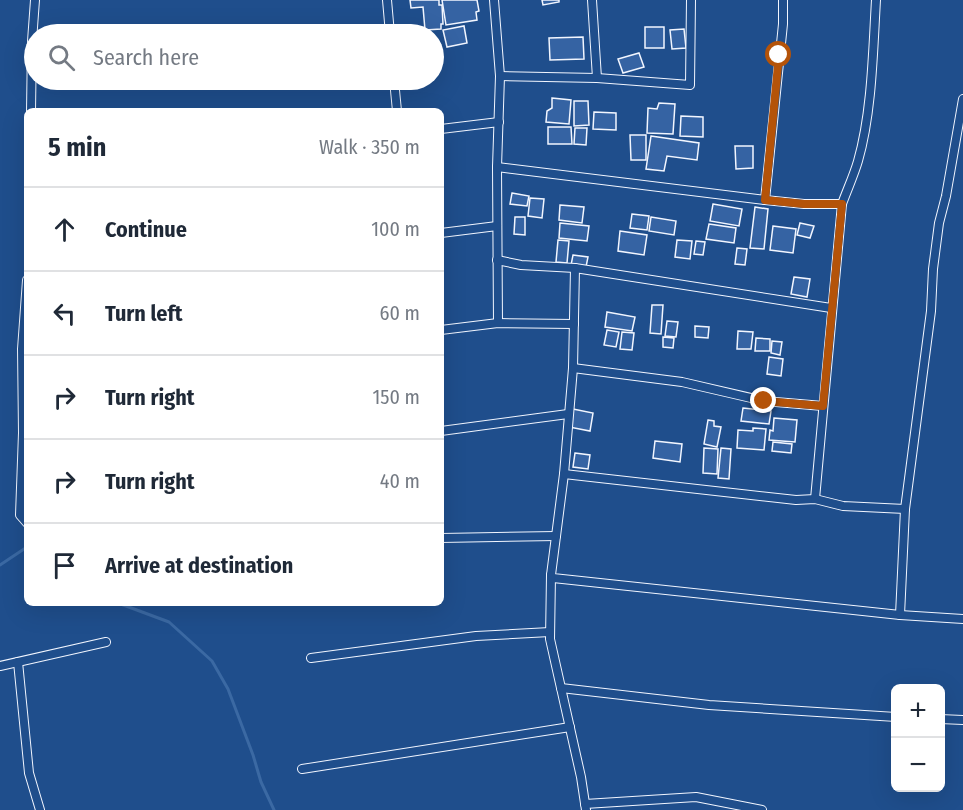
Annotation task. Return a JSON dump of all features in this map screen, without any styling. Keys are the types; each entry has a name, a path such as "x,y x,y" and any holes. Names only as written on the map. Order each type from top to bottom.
{"street":[{"path":"33,24 35,0"},
{"path":"387,0 389,24"},
{"path":"494,0 500,76 497,167 498,322"},
{"path":"592,0 597,78"},
{"path":"500,76 597,78 690,85 691,0"},
{"path":"765,200 783,24 783,0"},
{"path":"815,498 842,204 863,142 872,71 876,0"},
{"path":"31,90 31,108"},
{"path":"395,90 397,108"},
{"path":"900,615 905,508 924,377 938,233 963,99"},
{"path":"444,129 499,122"},
{"path":"497,167 765,200 804,204 842,204"},
{"path":"444,233 497,226"},
{"path":"497,260 522,265 575,268 831,308"},
{"path":"575,268 573,368 564,474 551,574 550,639 585,807 696,796 762,810"},
{"path":"24,321 20,515 24,520"},
{"path":"444,330 498,322 574,324"},
{"path":"573,368 682,382 764,401 823,406"},
{"path":"444,431 568,414"},
{"path":"564,474 796,500 815,498 843,506 905,508"},
{"path":"444,538 556,536"},
{"path":"551,574 556,579 900,615 963,619"},
{"path":"311,658 476,636 550,632"},
{"path":"0,666 106,642"},
{"path":"18,662 29,773 40,810"},
{"path":"561,688 709,705 891,717"},
{"path":"945,719 963,720"},
{"path":"302,770 570,727"}],"building":[{"path":"410,0 439,0 439,5 442,5 443,24 424,24 423,7 411,8"},
{"path":"442,0 477,0 479,11 476,12 477,20 446,25"},
{"path":"542,0 559,0 559,2 543,5"},
{"path":"464,26 467,43 447,47 444,30"},
{"path":"645,27 664,27 664,48 645,48"},
{"path":"684,29 686,48 672,49 670,30"},
{"path":"583,37 584,59 550,60 549,38"},
{"path":"639,53 644,67 623,73 618,59"},
{"path":"552,98 571,100 569,124 546,122 547,111 552,108"},
{"path":"574,101 588,101 589,125 574,126"},
{"path":"659,103 675,104 673,134 647,133 648,108 657,109"},
{"path":"594,112 616,113 616,130 593,129"},
{"path":"681,116 703,117 703,137 680,136"},
{"path":"548,127 571,127 572,144 548,144"},
{"path":"575,128 587,128 586,145 574,144"},
{"path":"630,135 646,135 646,160 631,160"},
{"path":"651,136 699,143 697,160 667,156 664,171 646,169"},
{"path":"735,146 753,146 753,168 736,169"},
{"path":"512,193 529,196 527,206 510,204"},
{"path":"530,198 544,199 542,218 528,216"},
{"path":"713,204 742,209 739,226 710,221"},
{"path":"560,205 584,207 582,223 559,220"},
{"path":"755,207 768,209 764,249 750,248"},
{"path":"632,214 649,216 647,230 630,228"},
{"path":"515,217 525,217 525,235 514,234"},
{"path":"651,217 676,221 674,235 649,231"},
{"path":"560,223 589,226 587,241 559,238"},
{"path":"800,223 814,226 810,238 797,235"},
{"path":"709,224 736,228 734,243 706,239"},
{"path":"773,226 796,229 793,253 770,250"},
{"path":"620,231 647,235 644,255 618,251"},
{"path":"558,240 569,241 567,263 556,262"},
{"path":"677,240 692,241 690,259 675,257"},
{"path":"696,241 705,242 703,255 694,254"},
{"path":"737,248 747,249 745,265 735,264"},
{"path":"573,255 588,257 586,267 571,265"},
{"path":"794,277 810,279 807,297 791,294"},
{"path":"652,305 663,305 661,334 650,333"},
{"path":"607,312 635,317 632,331 605,327"},
{"path":"667,321 678,322 676,337 665,336"},
{"path":"695,326 709,327 708,338 695,337"},
{"path":"607,330 619,332 616,347 604,345"},
{"path":"738,331 753,332 751,349 737,349"},
{"path":"622,332 634,333 632,350 620,349"},
{"path":"663,337 674,338 673,348 663,347"},
{"path":"756,338 770,339 770,351 755,351"},
{"path":"772,341 782,342 780,355 771,353"},
{"path":"769,357 783,359 781,376 767,374"},
{"path":"743,408 771,411 769,424 741,421"},
{"path":"573,409 593,413 590,431 569,427"},
{"path":"774,418 797,420 795,442 769,440 770,430 773,431"},
{"path":"708,420 714,421 714,426 721,427 717,447 704,444"},
{"path":"753,428 766,429 764,450 737,448 738,430 753,431"},
{"path":"655,441 682,444 680,462 653,458"},
{"path":"773,442 792,444 791,453 772,451"},
{"path":"704,448 718,449 717,474 703,473"},
{"path":"721,448 731,449 729,479 718,478"},
{"path":"575,453 590,455 588,469 573,467"}],"waterway":[{"path":"0,565 24,549"},
{"path":"126,606 169,622 212,661 228,689 261,782 274,810"}],"route":[{"path":"764,401 823,406 842,204 804,204 765,200 779,55"}]}
